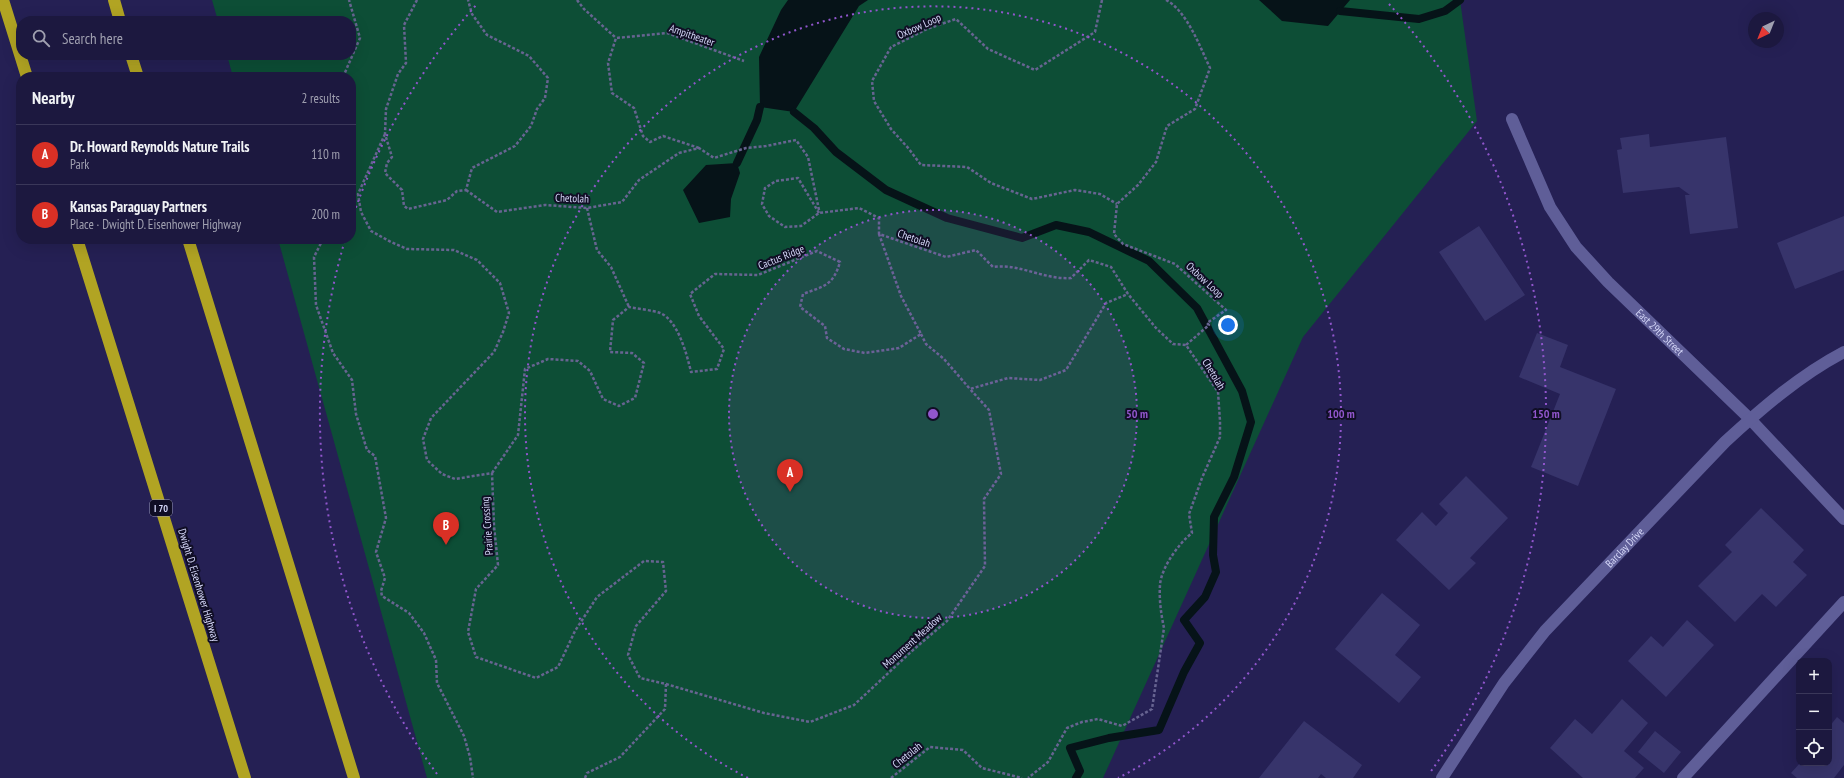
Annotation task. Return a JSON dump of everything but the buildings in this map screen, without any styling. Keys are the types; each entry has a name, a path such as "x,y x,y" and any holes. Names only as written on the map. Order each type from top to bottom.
{"highway":[{"path":"3,0 16,42"},
{"path":"114,0 119,16"},
{"path":"22,60 25,72"},
{"path":"133,60 136,72"},
{"name":"Dwight D. Eisenhower Highway","path":"79,244 245,778"},
{"path":"190,244 354,778"}],"street":[{"name":"East 29th Street","path":"1512,119 1550,207 1576,247 1608,282 1750,419 1844,520"},
{"name":"Barclay Drive","path":"1442,778 1504,683 1545,631 1725,442 1750,419 1801,379 1844,352"},
{"path":"1683,778 1844,602"}],"path":[{"path":"349,0 354,16"},
{"path":"417,0 404,25 406,63 398,74 386,109 385,134 392,157 387,163 385,173 402,190 404,206 408,209 447,200 457,191 466,190 472,168 515,146 532,126 537,109 545,98 548,78 528,56 487,35 472,14 468,0"},
{"path":"577,0 584,9 616,38 608,63 612,93 634,108 643,136 650,142 663,136 699,148 714,158 740,149 796,140 808,157 819,213"},
{"name":"Oxbow Loop","path":"1102,0 1095,32 1035,70 988,49 956,19 927,29 892,47 872,81 874,100 891,130 910,149 921,165 967,167 991,183 1032,199 1075,190 1100,194 1116,204 1114,234 1123,244 1176,264 1226,310 1207,323 1209,325 1186,345"},
{"path":"1116,204 1138,185 1156,162 1166,126 1195,109 1210,68 1194,33 1175,4 1166,0"},
{"path":"356,24 360,38 356,47"},
{"name":"Ampitheater","path":"616,38 667,33 744,61"},
{"path":"345,72 350,60"},
{"path":"385,134 358,194 361,212 372,231 407,249 454,250 477,260 500,283 509,313 503,332 494,352 431,418 423,439 427,460 442,474 455,479 492,473 518,435 524,369 548,359 578,361 590,371 603,399 618,406 635,398 644,363 632,353 610,352 613,320 629,307 611,267 597,250 587,208"},
{"name":"Chetolah","path":"466,190 497,212 545,205 587,208 622,202 639,180 644,176 679,153 699,148"},
{"path":"819,213 798,178 776,181 764,188 762,204 768,216 785,227 801,226 819,213 859,208 879,218 879,234 901,296 921,334"},
{"name":"Chetolah","path":"879,234 946,257 976,250 993,267 1004,265 1056,279 1071,278 1089,260 1110,267 1128,294 1156,328 1173,344 1186,345 1218,392 1220,437 1202,478 1189,514 1192,533 1184,539 1168,562 1160,583 1161,617 1164,628 1152,709 1122,726 1098,719 1082,722 1067,728 1048,762 1028,778"},
{"path":"320,244 314,257 316,305 333,353 352,380 356,414 367,450 374,456 386,518 376,552 385,578 381,591 382,596 409,613 424,633 436,660 436,683 464,736 470,757 473,778"},
{"name":"Cactus Ridge","path":"629,307 660,313 671,320 687,354 691,372 717,369 724,349 699,316 690,294 715,274 758,275 817,251 840,262 836,277 823,287 803,294 800,307 824,326 827,338 844,349 865,353 899,348 921,334"},
{"path":"970,389 1008,378 1040,380 1066,370 1106,303 1128,294"},
{"name":"Monument Meadow","path":"666,684 764,713 810,722 854,705 913,650 947,621 985,566 984,499 1001,474 989,410 944,359 926,344 921,334"},
{"name":"Prairie Crossing","path":"492,473 494,526 498,565 476,590 468,632 476,657 536,678 558,667 575,631 597,597 644,561 663,562 666,591 636,626 628,655 640,678 666,684"},
{"path":"585,778 587,773 620,757 665,709 666,684"},
{"name":"Chetolah","path":"891,778 930,747 963,750 982,768 1022,778"}],"green space":[{"path":"212,0 1460,0 1477,121 1303,337 1103,778 427,778 279,244 356,244 356,72 232,72 228,60 356,60 356,16 217,16"}],"shaded area":[{"path":"788,0 868,0 859,6 794,112 760,107 759,57 781,10"},
{"path":"1259,0 1350,0 1328,26 1282,21"},
{"path":"737,163 740,173 731,199 730,217 699,223 683,190 706,165"}],"waterway":[{"path":"1340,11 1419,19 1445,11 1460,0"},
{"path":"737,163 757,120 760,107"},
{"path":"794,112 814,128 836,152 886,190 947,218 1022,238 1056,225 1089,232 1149,261 1197,308 1242,391 1251,422 1234,477 1214,517 1213,555 1216,572 1205,597 1184,620 1200,643 1184,672 1159,730 1109,738 1070,748 1080,771 1076,778"}],"place":[{"name":"Dr. Howard Reynolds Nature Trails","path":"790,492"},
{"name":"Kansas Paraguay Partners","path":"446,545"}]}
